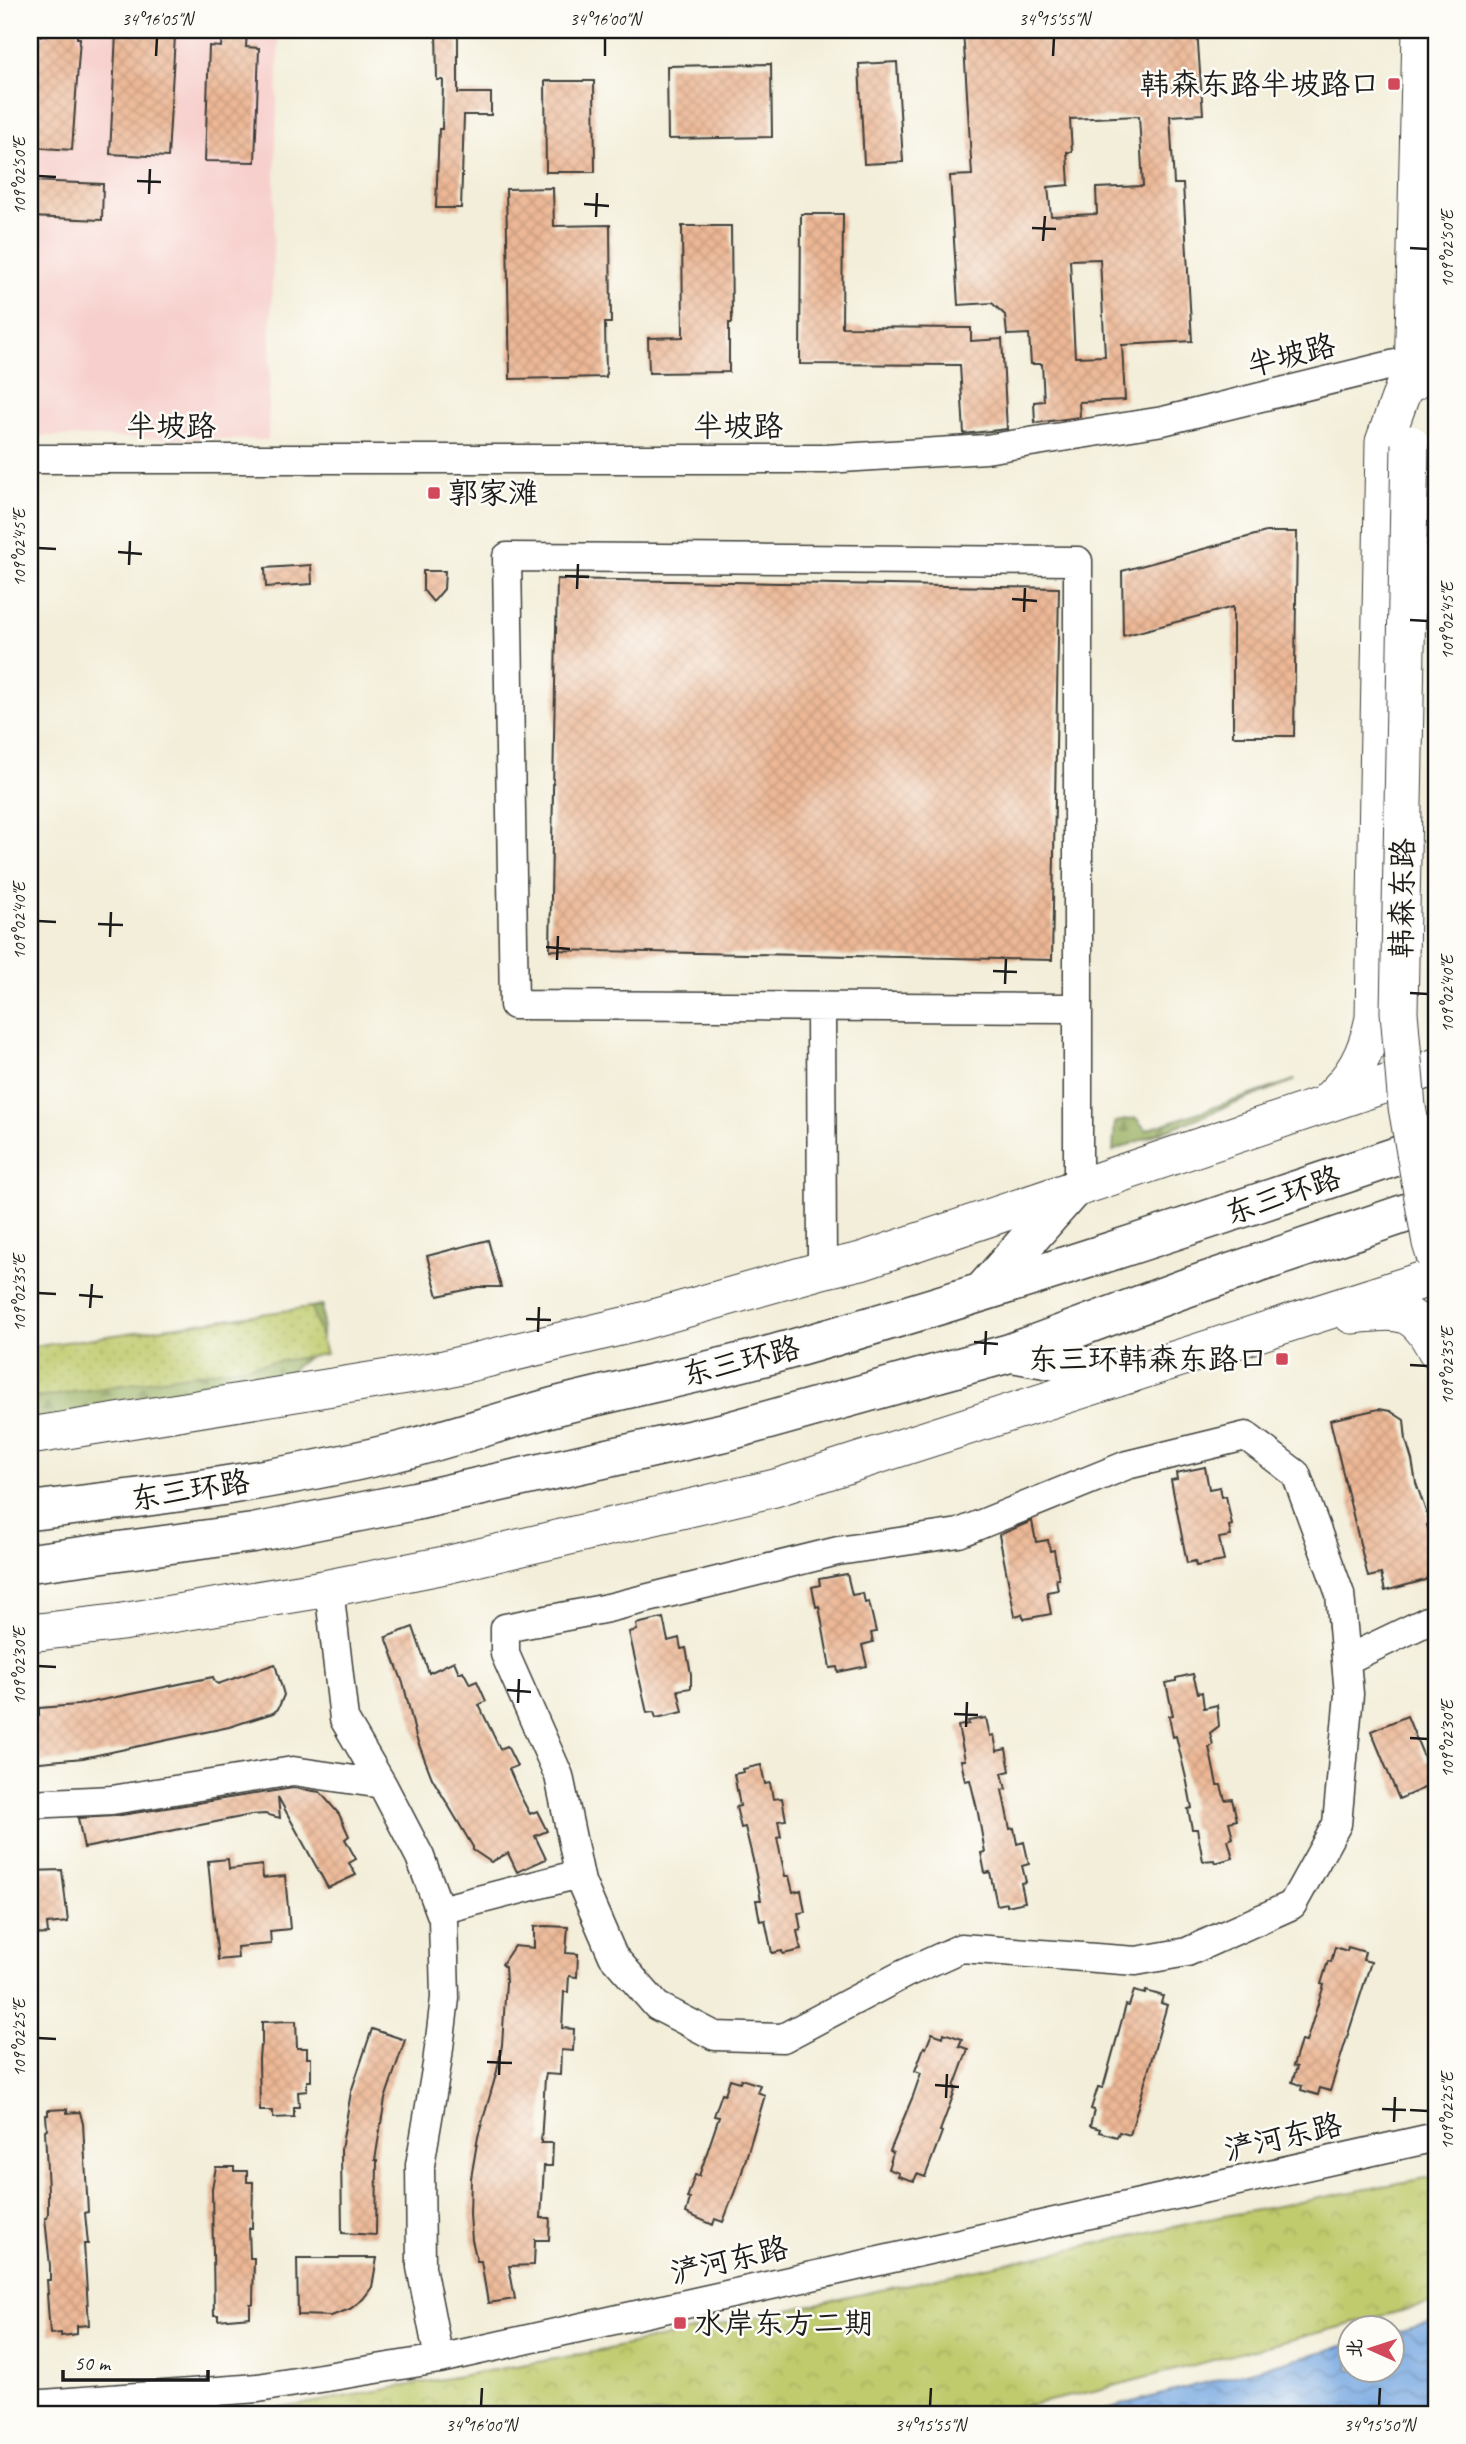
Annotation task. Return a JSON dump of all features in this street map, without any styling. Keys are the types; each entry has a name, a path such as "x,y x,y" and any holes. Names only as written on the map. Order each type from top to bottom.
{"highway":[{"name":"东三环路","path":"30,1511 262,1479 410,1448 553,1408 784,1351 980,1294 1436,1143"},
{"path":"980,1294 1075,1189"},
{"name":"东三环路","path":"30,1563 253,1533 415,1501 724,1432 1010,1353 1183,1289 1436,1203"},
{"path":"1010,1353 1130,1374"}],"main road":[{"name":"韩森东路","path":"1421,30 1425,356 1410,444 1399,1012 1407,1107 1436,1259"},
{"path":"1322,1106 1357,1069 1368,1044 1374,1018 1384,442 1425,356"},
{"path":"30,1436 444,1369 632,1324 861,1261 1436,1067"},
{"path":"30,1633 147,1618 329,1588 450,1564 775,1488 1436,1276"},
{"path":"1298,1320 1380,1312 1399,1313 1414,1318 1426,1331 1436,1350"}],"street":[{"name":"半坡路","path":"30,459 826,459 986,449 1163,421 1425,356"},
{"path":"1075,1189 1079,1008 1078,561 508,557 514,1005 1079,1008"},
{"path":"821,1007 822,1270"},
{"path":"1246,1436 1296,1474 1340,1594 1346,1660 1349,1694 1337,1824 1293,1905 1187,1952 1136,1961 961,1948 904,1974 783,2038 715,2036 657,2006 613,1956 579,1874 559,1776 505,1654 505,1628 608,1608 838,1551 959,1533 1126,1465 1246,1436"},
{"path":"329,1588 344,1719 420,1857 443,1919 445,1998 420,2165 421,2267 439,2358"},
{"path":"1346,1660 1436,1617"},
{"path":"30,1804 113,1800 293,1771 382,1784"},
{"path":"440,1910 579,1874"},
{"name":"浐河东路","path":"30,2405 258,2388 439,2358 1436,2137"}],"shaded area":[{"path":"30,30 279,30 268,440 30,436"}],"green space":[{"path":"1295,1080 1113,1151 1115,1122 1136,1118 1146,1130"},
{"path":"323,1305 322,1339 309,1356 279,1380 30,1422 30,1355"},
{"path":"311,1307 326,1354 30,1399 30,1347"},
{"path":"1436,2176 1436,2302 1390,2314 1336,2314 1336,2328 1090,2392 987,2414 220,2414 260,2412 599,2351 1219,2217"}],"water":[{"path":"1436,2321 1436,2414 1088,2414 1336,2348 1336,2384 1406,2384 1406,2329"}],"building":[{"path":"46,30 77,30 77,38 80,38 72,150 30,147 30,35 46,36"},
{"path":"222,30 247,30 246,47 259,48 255,162 205,161 209,46 221,47"},
{"path":"436,30 458,30 458,93 491,93 491,115 464,115 461,208 436,208 443,80 437,80"},
{"path":"963,30 1197,30 1203,114 1170,116 1174,184 1183,184 1192,341 1122,345 1125,400 1079,402 1080,417 1035,423 1034,402 1044,401 1042,364 1031,364 1029,334 1007,335 1005,315 992,303 958,305 950,176 972,175","holes":["1139,116 1143,186 1096,188 1097,214 1051,216 1048,187 1069,185 1067,152 1072,152 1070,119","1100,259 1105,356 1075,357 1070,260"]},
{"path":"116,33 175,36 168,157 110,154"},
{"path":"897,62 903,162 864,164 859,64"},
{"path":"771,64 772,137 668,139 667,66"},
{"path":"545,81 594,81 595,172 546,172"},
{"path":"31,181 103,184 102,220 30,217"},
{"path":"553,188 554,226 610,225 611,323 605,323 606,377 510,379 506,189"},
{"path":"801,214 843,214 842,327 971,328 971,341 1002,339 1007,429 964,434 960,365 800,364"},
{"path":"682,226 731,226 732,323 729,323 729,372 649,373 648,338 683,337"},
{"path":"1266,532 1297,532 1294,736 1233,736 1233,607 1123,636 1122,571"},
{"path":"311,565 312,584 266,587 265,568"},
{"path":"423,571 445,571 444,589 433,602 423,590"},
{"path":"557,579 1059,588 1052,960 550,950"},
{"path":"488,1240 501,1287 478,1287 438,1296 427,1256"},
{"path":"1379,1409 1390,1411 1404,1420 1406,1440 1416,1483 1430,1523 1427,1525 1436,1558 1436,1566 1425,1580 1385,1591 1381,1574 1368,1577 1330,1420"},
{"path":"1205,1467 1209,1489 1220,1487 1222,1497 1226,1496 1232,1525 1229,1526 1231,1536 1219,1538 1224,1561 1196,1566 1195,1561 1187,1563 1171,1480 1177,1479 1176,1473"},
{"path":"1032,1521 1036,1542 1048,1540 1050,1551 1054,1550 1059,1579 1056,1579 1058,1590 1047,1592 1051,1614 1024,1619 1022,1614 1015,1616 999,1535"},
{"path":"847,1574 852,1595 863,1593 865,1603 869,1602 876,1632 871,1633 873,1642 862,1645 867,1666 838,1672 837,1667 830,1668 819,1606 816,1607 812,1587 820,1585 819,1579"},
{"path":"663,1618 668,1641 679,1638 681,1649 686,1648 691,1688 678,1690 683,1712 656,1718 654,1712 647,1713 629,1632 637,1630 636,1624"},
{"path":"413,1627 429,1673 454,1661 459,1673 463,1671 470,1684 477,1681 486,1701 479,1705 500,1749 507,1746 517,1766 509,1769 523,1801 530,1814 537,1811 547,1831 535,1836 546,1859 517,1872 508,1853 491,1862 473,1850 432,1778 416,1737 404,1686 386,1637"},
{"path":"275,1664 284,1695 278,1709 273,1713 229,1727 83,1758 30,1763 30,1717 39,1716 39,1708 78,1705 213,1677 218,1684"},
{"path":"1193,1674 1198,1693 1202,1692 1204,1708 1217,1705 1219,1726 1210,1733 1213,1745 1209,1747 1217,1785 1221,1785 1225,1800 1232,1799 1237,1820 1229,1822 1233,1838 1228,1840 1233,1858 1215,1863 1214,1860 1203,1861 1197,1829 1192,1829 1188,1809 1192,1808 1187,1782 1169,1716 1173,1715 1166,1683"},
{"path":"1407,1716 1426,1762 1436,1758 1436,1783 1399,1799 1371,1731"},
{"path":"986,1718 990,1736 994,1735 997,1751 1006,1749 1010,1771 1002,1773 1006,1789 1002,1790 1010,1829 1014,1828 1017,1844 1024,1842 1029,1864 1022,1866 1026,1882 1021,1883 1025,1902 1007,1906 1007,1903 997,1905 990,1872 985,1873 981,1853 985,1852 978,1813 970,1780 965,1781 961,1760 965,1760 958,1726"},
{"path":"761,1765 765,1784 770,1783 773,1799 782,1798 786,1820 778,1821 781,1837 777,1838 785,1876 789,1876 793,1892 801,1890 805,1912 798,1913 801,1930 797,1931 801,1950 783,1954 782,1951 772,1953 765,1920 760,1921 756,1900 761,1900 753,1860 745,1827 741,1828 736,1807 740,1806 734,1774"},
{"path":"293,1788 320,1792 339,1814 349,1836 345,1839 356,1859 349,1863 356,1875 328,1888 278,1797 280,1818 265,1814 251,1815 84,1848 78,1818 115,1816"},
{"path":"228,1859 229,1869 262,1865 263,1878 285,1876 290,1929 270,1931 271,1944 237,1947 238,1958 218,1960 208,1861"},
{"path":"62,1870 68,1922 47,1924 48,1934 30,1935 30,1871"},
{"path":"534,1927 568,1927 566,1953 578,1954 577,1977 569,1976 568,1992 564,1992 562,2028 574,2029 573,2051 561,2050 560,2075 546,2074 545,2078 541,2143 553,2143 552,2166 544,2166 541,2218 550,2218 549,2240 535,2240 534,2265 509,2266 515,2299 488,2303 481,2261 477,2261 472,2240 471,2178 478,2137 502,2045 506,1982 505,1967 502,1964 514,1946 534,1948"},
{"path":"1335,1947 1347,1951 1348,1947 1365,1952 1363,1960 1371,1962 1330,2091 1320,2088 1318,2095 1301,2090 1302,2086 1292,2082 1297,2067 1293,2066 1301,2041 1306,2042 1324,1985 1321,1984 1328,1961 1331,1962"},
{"path":"1134,1991 1163,1996 1161,2003 1167,2005 1130,2135 1119,2132 1117,2137 1099,2132 1100,2129 1090,2126 1094,2110 1091,2109 1098,2087 1103,2088 1126,2005 1129,2006"},
{"path":"296,2021 297,2048 307,2048 307,2058 311,2058 311,2081 307,2081 307,2091 298,2092 299,2107 294,2107 294,2117 273,2118 273,2111 260,2111 259,2059 262,2022"},
{"path":"372,2029 405,2040 385,2099 375,2160 376,2235 342,2233 341,2150 351,2092"},
{"path":"932,2033 943,2037 944,2033 962,2039 959,2046 968,2049 925,2177 917,2174 914,2181 898,2176 899,2173 888,2169 893,2153 890,2151 921,2073 915,2071"},
{"path":"730,2079 740,2082 741,2079 760,2085 757,2092 765,2095 741,2175 723,2222 715,2219 713,2225 686,2213 690,2199 687,2198 695,2175 699,2176 719,2117 714,2116"},
{"path":"67,2109 67,2113 80,2112 83,2124 88,2212 85,2213 88,2244 84,2244 89,2325 77,2326 77,2334 61,2336 61,2333 50,2334 47,2280 50,2280 50,2266 45,2218 48,2213 48,2191 45,2130 48,2110"},
{"path":"216,2167 234,2167 234,2171 247,2171 247,2182 253,2182 252,2228 249,2228 250,2258 254,2258 253,2304 250,2304 250,2317 218,2320 218,2315 214,2315 212,2188"},
{"path":"297,2258 377,2258 372,2287 363,2299 350,2309 331,2316 298,2315"}],"place":[{"name":"韩森东路半坡路口","path":"1394,84"},
{"name":"郭家滩","path":"434,493"},
{"name":"东三环韩森东路口","path":"1282,1359"},
{"name":"水岸东方二期","path":"680,2323"}]}
